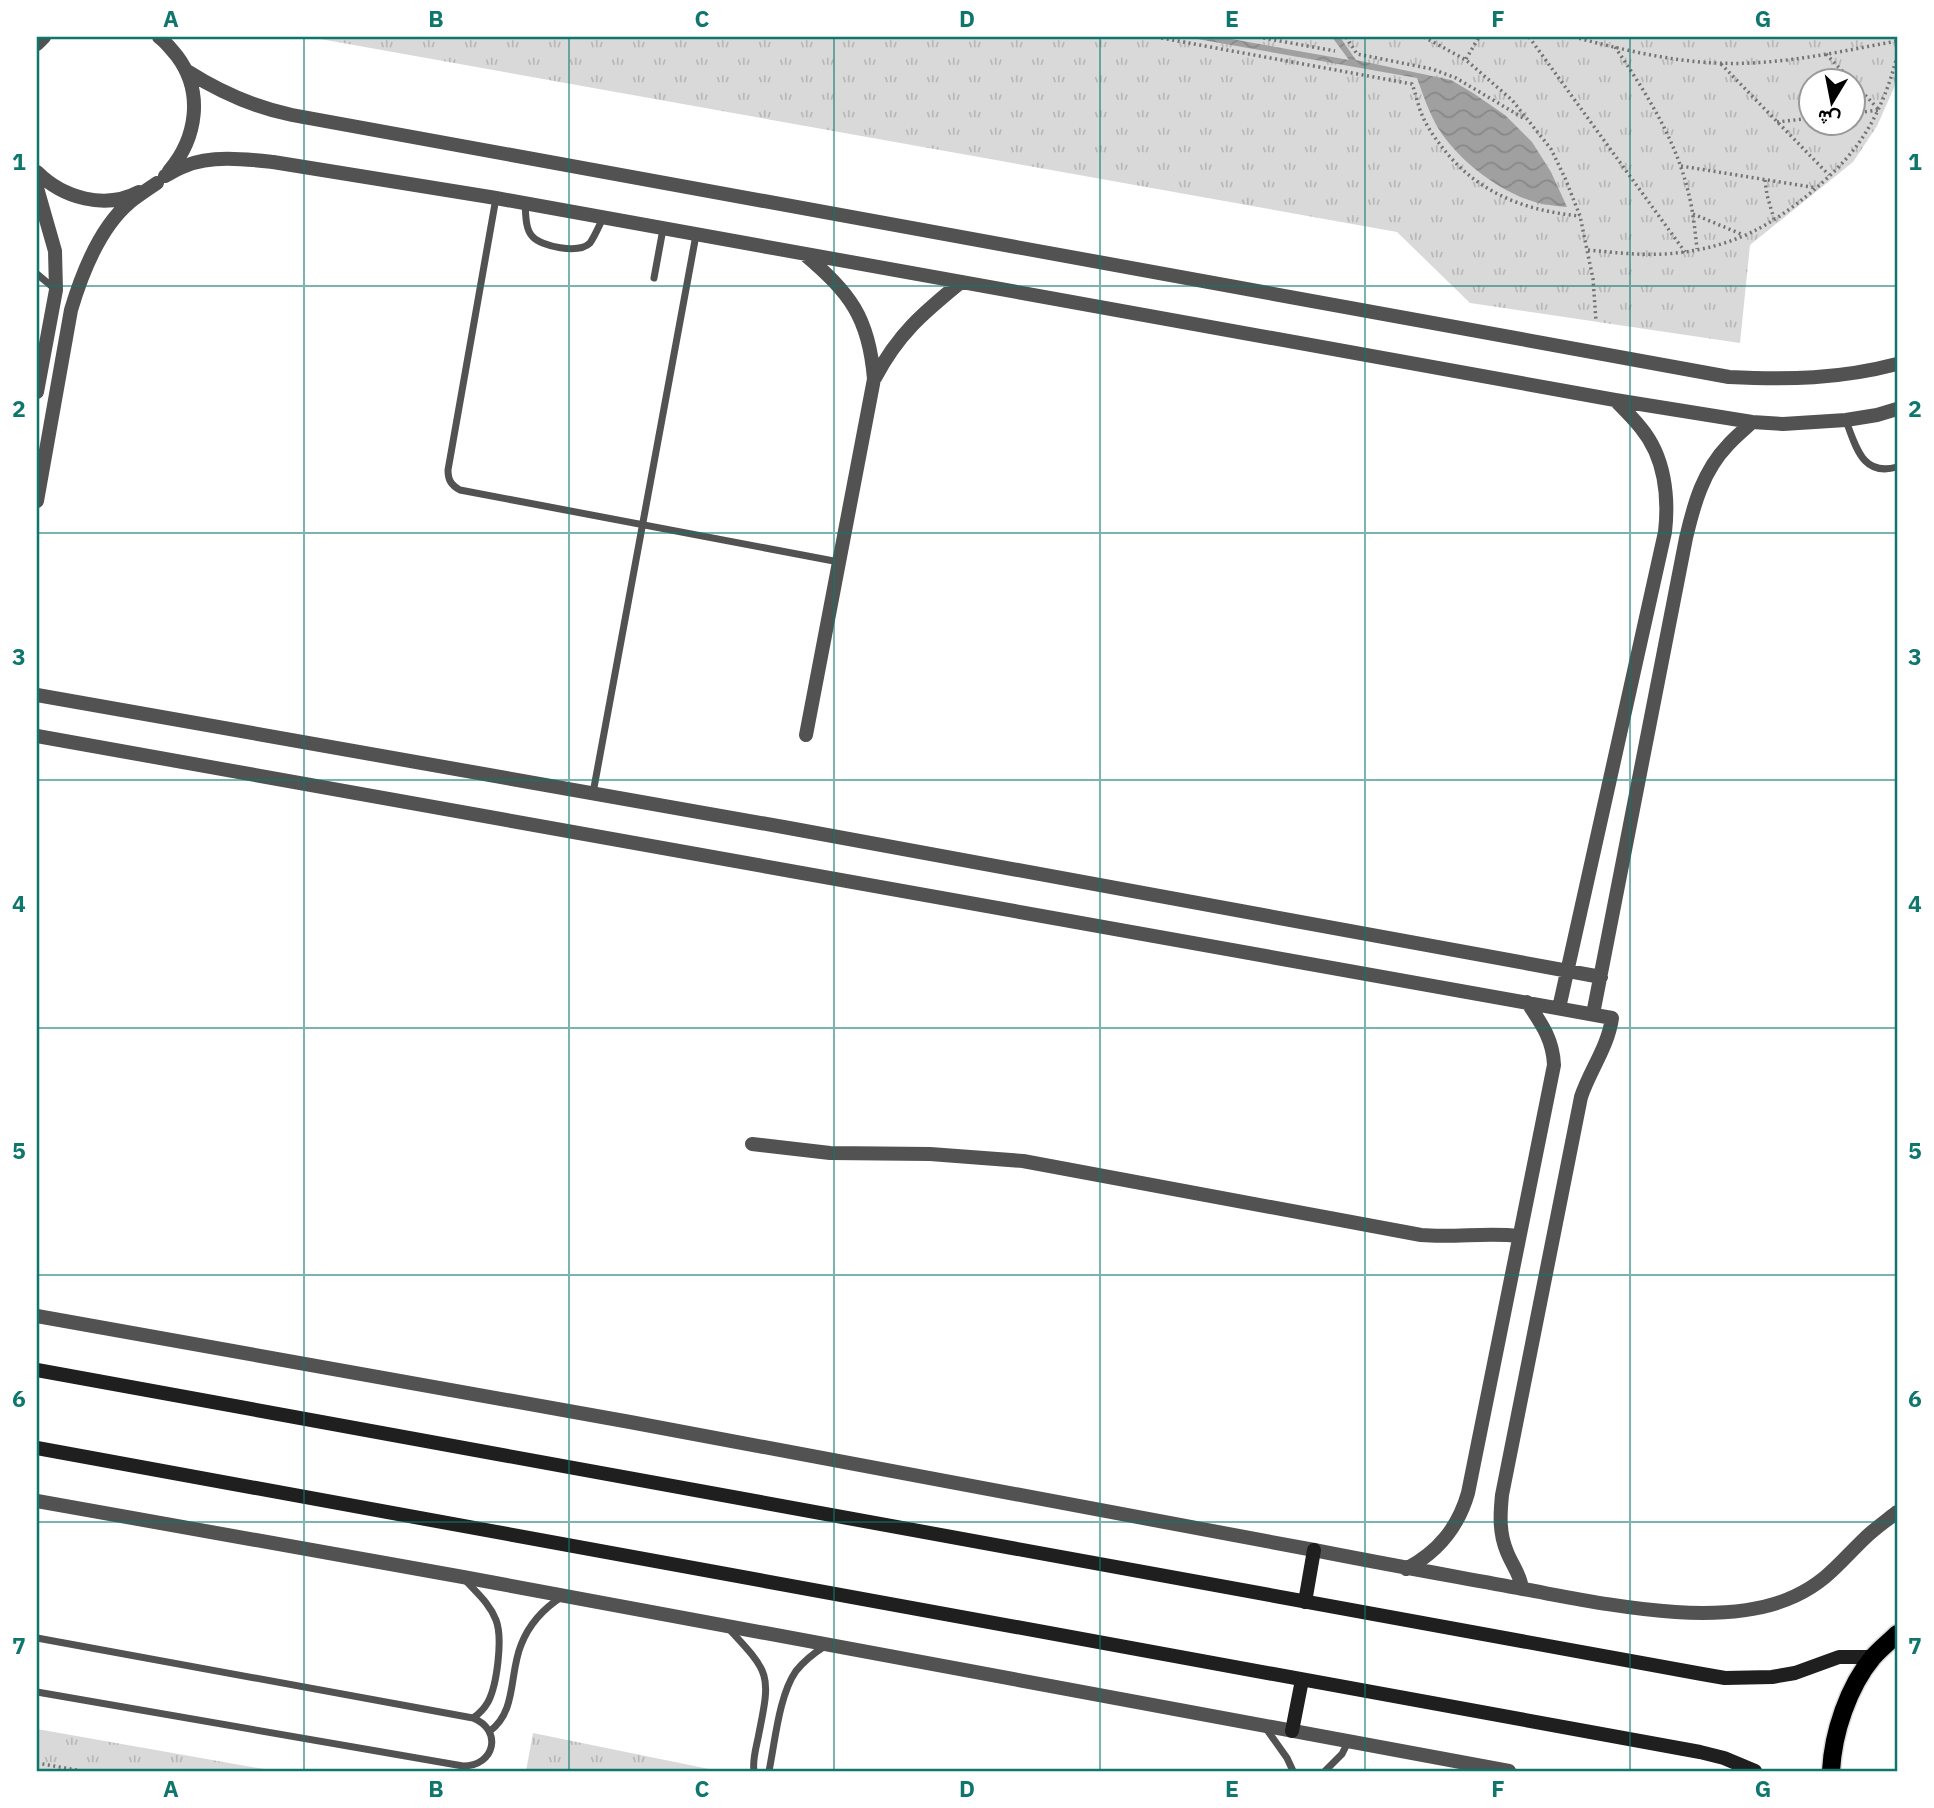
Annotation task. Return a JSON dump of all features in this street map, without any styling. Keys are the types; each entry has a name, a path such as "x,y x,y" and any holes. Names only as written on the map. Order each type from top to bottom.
{"main road":[{"path":"37,1370 1725,1678 1772,1677 1795,1673 1839,1657 1873,1657"},
{"path":"37,1448 1700,1752 1724,1758 1755,1771"},
{"path":"1305,1602 1314,1550"},
{"path":"1831,1771 1840,1721 1853,1688 1873,1657 1897,1634"},
{"path":"1292,1731 1302,1680"}],"street":[{"path":"159,37 185,68 209,85 233,97 292,115 1729,377 1782,380 1834,376 1897,364"},
{"path":"37,501 71,310 80,281 109,227 129,203 161,180 180,159 190,138 195,116 193,93 172,37"},
{"path":"37,172 48,183 74,196 103,201 131,196 186,165 215,160 273,162 496,198 1615,400 1752,422 1783,424 1846,420 1897,409"},
{"path":"37,188 55,251 56,290 43,336 37,392"},
{"path":"803,253 840,288 857,311 868,337 874,379 806,735"},
{"path":"874,379 907,329 961,282"},
{"path":"1559,1008 1665,532 1667,512 1666,491 1653,449 1643,430 1615,400"},
{"path":"1593,1014 1686,538 1696,499 1714,462 1727,445 1752,422"},
{"path":"37,695 789,828 1601,977"},
{"path":"37,736 1612,1018 1606,1044 1586,1081 1581,1097 1502,1495 1499,1516 1502,1537 1522,1589"},
{"path":"1406,1569 1441,1544 1464,1507 1554,1065 1548,1034 1527,1002"},
{"path":"752,1144 830,1153 930,1154 1023,1161 1421,1235 1455,1237 1506,1234 1519,1237"},
{"path":"37,1317 630,1422 1406,1569 1617,1606 1714,1613 1767,1607 1794,1597 1823,1580 1872,1532 1897,1512"},
{"path":"37,1501 463,1577 1509,1771"}],"lane":[{"path":"496,198 448,470 450,482 460,490 839,562"},
{"path":"526,204 527,226 533,237 543,244 570,249 580,249 589,243 603,218"},
{"path":"654,278 663,229"},
{"path":"593,793 696,235"},
{"path":"37,274 56,290"},
{"path":"1846,420 1859,455 1864,460 1882,470 1897,467"},
{"path":"463,1577 491,1609 500,1640 492,1693 485,1706 473,1718"},
{"path":"489,1731 496,1727 506,1710 518,1654 527,1633 542,1612 563,1596"},
{"path":"727,1626 758,1660 766,1679 766,1698 754,1771"},
{"path":"37,1638 473,1718 485,1725 492,1739 489,1754 478,1764 463,1766 37,1692"},
{"path":"769,1771 783,1701 790,1681 806,1660 827,1644"},
{"path":"1265,1727 1293,1771"},
{"path":"1325,1771 1342,1754 1348,1741"}],"path":[{"path":"1156,37 1412,84 1422,115 1435,139 1454,162 1478,183 1502,198 1525,206 1551,213 1580,216"},
{"path":"1258,37 1335,51"},
{"path":"1291,37 1291,43"},
{"path":"1346,37 1357,54 1432,69 1456,78 1530,122"},
{"path":"1424,37 1466,60 1512,100 1550,149 1565,177 1580,216 1593,279 1596,321"},
{"path":"1466,60 1479,37"},
{"path":"1529,37 1685,253"},
{"path":"1574,37 1674,58 1720,63 1784,61 1897,41"},
{"path":"1615,47 1644,90 1680,166 1688,188 1697,249"},
{"path":"1826,54 1837,66"},
{"path":"1588,250 1640,255 1685,253 1757,230 1817,188 1855,149 1879,110 1897,56"},
{"path":"1720,63 1829,175"},
{"path":"1868,99 1879,110"},
{"path":"1868,111 1879,110"},
{"path":"1777,122 1798,120"},
{"path":"1680,166 1817,188"},
{"path":"1765,179 1773,219"},
{"path":"1693,213 1743,235"},
{"path":"37,1763 82,1771"}],"green space":[{"path":"309,37 1897,37 1897,81 1877,126 1853,162 1750,245 1740,343 1470,303 1397,232"},
{"path":"37,1729 275,1771 37,1771"},
{"path":"533,1733 714,1770 714,1771 526,1771"}],"water":[{"path":"1186,37 1220,37 1349,60 1332,37 1340,37 1356,60 1451,80 1505,115 1532,142 1551,172 1567,207 1543,204 1521,197 1468,163 1438,128 1417,78"}]}
